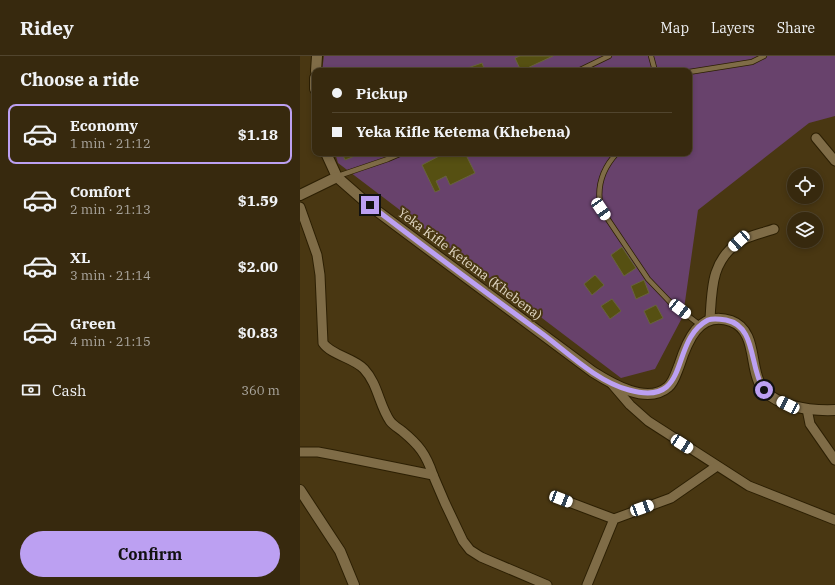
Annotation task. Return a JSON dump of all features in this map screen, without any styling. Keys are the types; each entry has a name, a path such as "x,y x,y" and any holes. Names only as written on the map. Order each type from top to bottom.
{"main road":[{"path":"316,68 317,56"},
{"name":"Yeka Kifle Ketema (Khebena)","path":"327,156 337,177 370,205 593,372 612,384 628,390 646,394 658,393 668,387 675,378 691,337 700,325"},
{"path":"300,195 337,177"},
{"path":"700,325 710,319 731,321 739,325 746,333 751,347 759,382 764,390 774,398 788,405 807,409 835,410"},
{"path":"300,490 340,550 354,585"}],"street":[{"path":"816,138 835,161"},
{"path":"300,207 317,256 320,275 323,343 328,349 364,369 373,384 391,423 402,430 419,447 427,459 445,503 463,541 470,550 481,557 548,585"},
{"path":"710,319 713,280 717,265 739,241 774,229"},
{"path":"612,384 630,405 648,422 749,486 835,520"},
{"path":"807,409 810,424 835,460"},
{"path":"300,452 318,452 433,475"},
{"path":"561,499 614,519 671,498 717,466"},
{"path":"587,585 614,519"}],"lane":[{"path":"584,68 609,56"},
{"path":"651,56 654,68"},
{"path":"692,72 752,62 764,56"},
{"path":"337,177 395,156"},
{"path":"615,156 609,161 599,187 598,197 601,209 648,279 670,302 700,325"}],"shaded area":[{"path":"324,56 835,56 835,116 809,123 698,210 683,316 655,369 621,378 338,163 336,156 692,156 692,68 322,68"}],"building":[{"path":"520,56 553,56 527,68 520,68 515,58"},
{"path":"482,63 484,68 468,68"},
{"path":"343,156 355,156 345,160"},
{"path":"439,156 466,156 475,173 450,185 446,176 436,181 440,190 435,192 422,165"},
{"path":"622,247 636,268 624,276 611,255"},
{"path":"595,275 604,285 592,295 584,284"},
{"path":"644,280 649,293 636,299 631,286"},
{"path":"612,299 621,311 610,319 601,306"},
{"path":"656,305 663,318 650,324 644,311"}],"route":[{"path":"370,205 593,372 612,384 628,390 646,394 658,393 668,387 675,378 688,341 693,332 700,325 710,319 731,321 739,325 746,333 751,347 756,374 764,390"}]}
